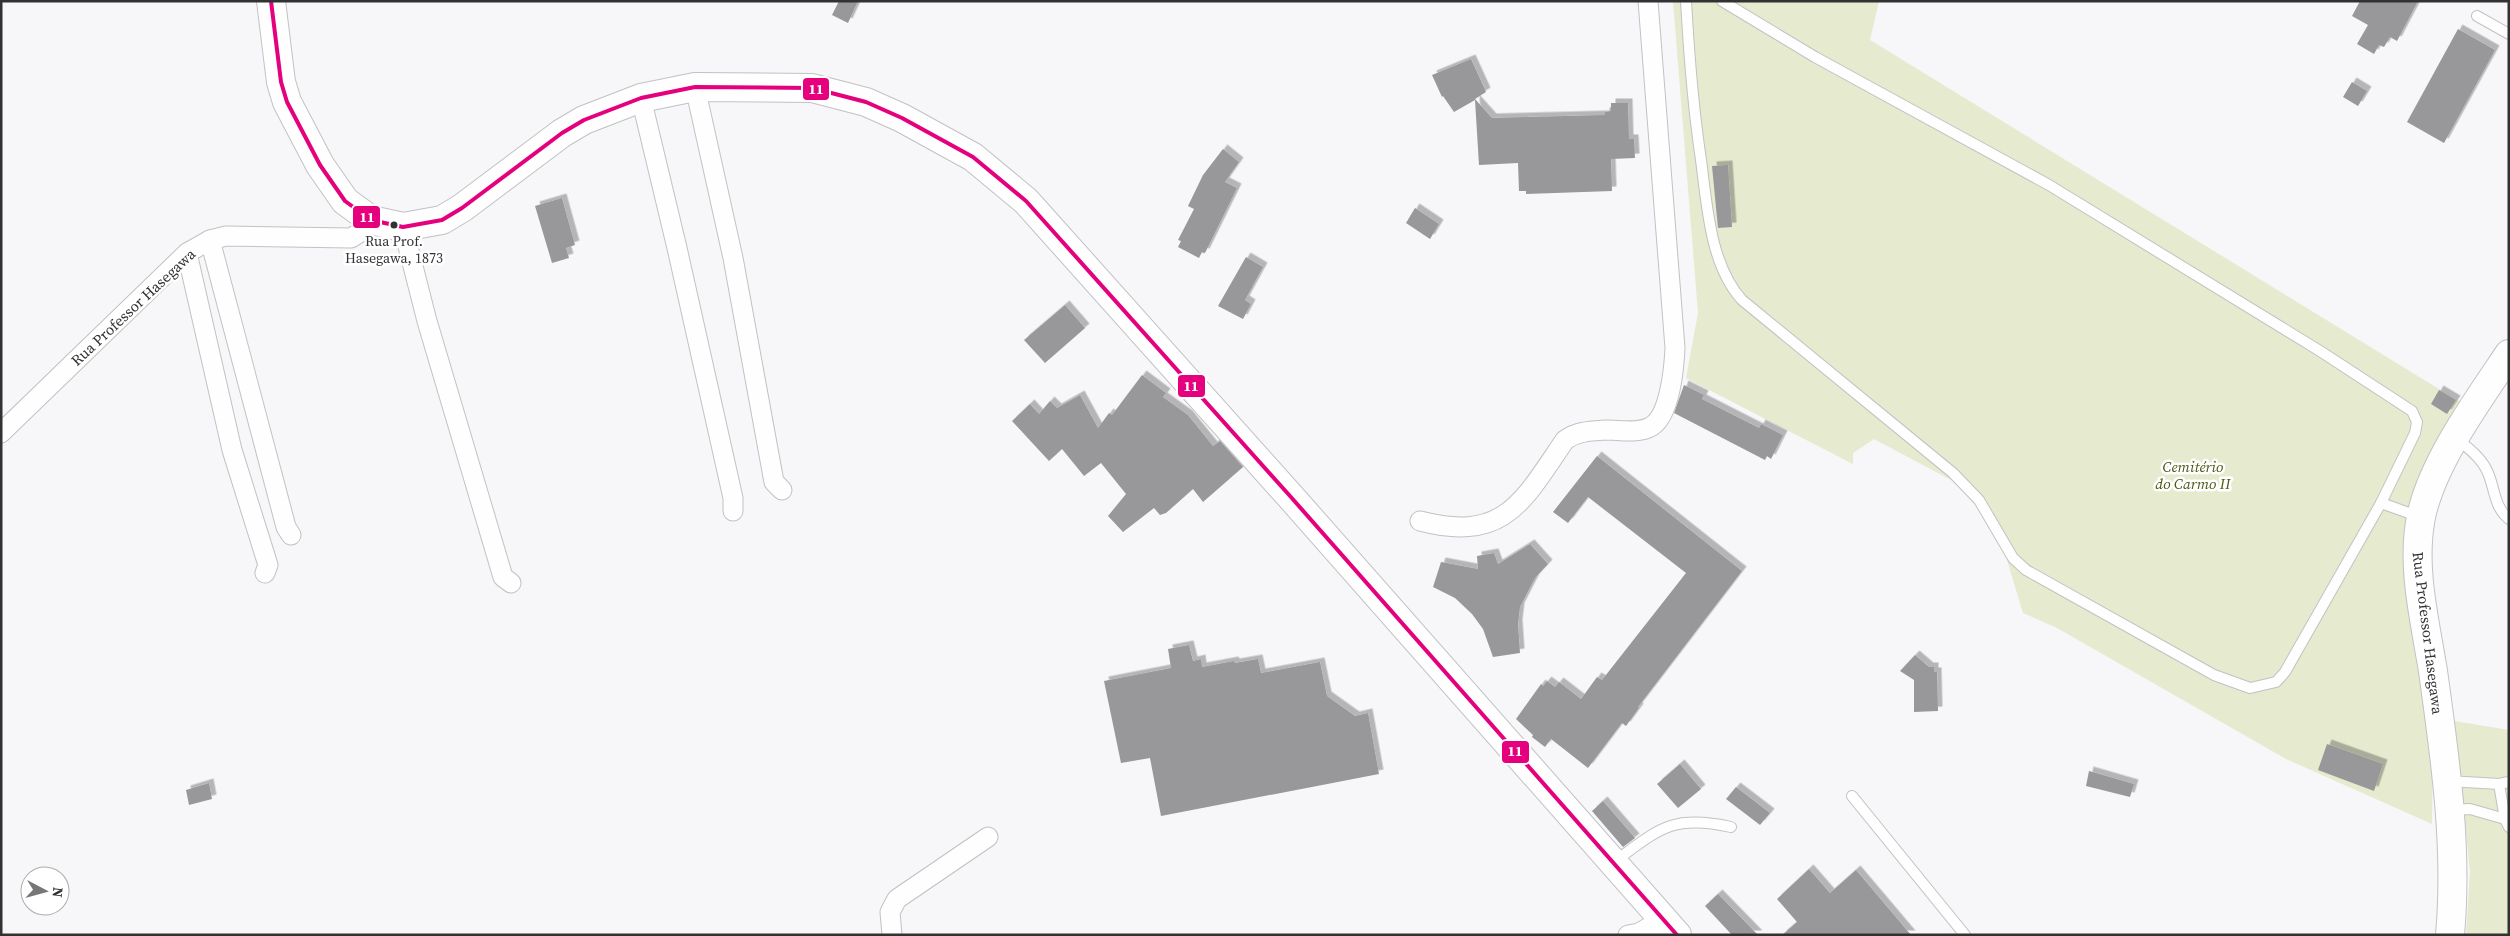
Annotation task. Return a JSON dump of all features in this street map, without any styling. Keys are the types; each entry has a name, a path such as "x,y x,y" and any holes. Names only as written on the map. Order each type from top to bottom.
{"street":[{"path":"271,1 277,58 288,102 320,165 330,180 346,201 371,220 403,227 442,220 462,208 562,132 584,120 641,98 695,87 812,88 866,102 902,118 973,158 1026,201 1290,496 1670,927"},
{"path":"1420,521 1439,526 1457,527 1480,525 1498,518 1523,500 1565,440 1574,434 1590,430 1639,430 1652,426 1660,418 1672,383 1675,348 1648,1"},
{"path":"695,87 733,258 774,482 782,490"},
{"path":"641,98 678,248 733,498 732,511"},
{"name":"Rua Professor Hasegawa","path":"1,432 187,253 210,240 242,236 351,238 360,233 371,220"},
{"path":"403,227 427,321 503,577 511,583"},
{"path":"210,240 286,527 291,535"},
{"path":"187,253 232,450 268,565 265,573"},
{"name":"Rua Professor Hasegawa","path":"2450,935 2453,904 2448,781 2416,552 2426,498 2470,412 2509,354"},
{"path":"892,935 890,912 897,899 988,837"},
{"path":"1628,935 1670,927"}],"lane":[{"path":"1686,1 1692,94 1710,228 1731,285 1742,300 1953,473 1979,500 2013,558 2026,570 2214,675 2250,688 2276,682 2285,672 2381,503 2415,433 2417,422 2412,412 2320,351 2049,185 1815,57 1722,1"},
{"path":"2477,16 2509,34"},
{"path":"2456,437 2480,460 2488,473 2502,513 2509,519"},
{"path":"2381,503 2421,517"},
{"path":"2448,781 2504,783 2507,823 2470,809 2450,810"},
{"path":"1852,796 1962,927 1965,935"},
{"path":"1613,862 1659,829 1673,824 1693,823 1731,827"}],"green space":[{"name":"Cemitério do Carmo II","path":"1673,1 1879,1 1870,40 2465,405 2422,495 2433,752 2432,824 2286,759 2057,628 2023,613 1992,510 1983,497 1874,439 1853,453 1853,464 1686,378 1698,313"},
{"path":"2454,721 2509,730 2509,935 2466,935 2470,871"}],"building":[{"path":"839,1 858,1 848,23 832,15"},
{"path":"2360,1 2418,1 2397,41 2390,37 2384,47 2379,45 2374,54 2357,44 2368,25 2352,16"},
{"path":"2458,29 2495,50 2444,143 2407,122"},
{"path":"1471,59 1486,92 1475,99 1492,118 1605,115 1605,112 1611,111 1611,103 1628,103 1629,139 1634,139 1635,158 1611,159 1612,191 1526,194 1526,191 1519,191 1518,163 1479,165 1475,100 1454,112 1442,97 1432,75"},
{"path":"2352,82 2367,91 2358,106 2343,97"},
{"path":"1223,149 1239,162 1225,182 1237,188 1205,253 1202,252 1199,258 1178,247 1181,241 1178,240 1194,209 1188,206 1203,175"},
{"path":"1728,165 1732,227 1718,228 1712,166"},
{"path":"562,198 575,245 566,248 569,258 552,263 535,206"},
{"path":"1415,208 1439,224 1430,239 1406,223"},
{"path":"1246,257 1263,267 1245,300 1251,304 1243,319 1218,306"},
{"path":"1065,305 1085,328 1045,363 1024,340"},
{"path":"1142,375 1166,393 1163,397 1188,415 1213,446 1220,441 1243,467 1203,502 1193,489 1166,513 1160,515 1154,508 1123,532 1108,516 1126,494 1101,463 1084,476 1062,449 1049,461 1012,421 1030,404 1039,414 1050,401 1057,408 1080,395 1098,428 1109,413 1112,415"},
{"path":"1684,385 1704,395 1702,399 1759,428 1761,424 1783,435 1771,459 1767,456 1765,460 1674,413"},
{"path":"2439,390 2456,400 2447,414 2431,404"},
{"path":"1597,456 1742,571 1638,707 1626,726 1622,723 1588,768 1551,739 1545,747 1532,737 1533,735 1516,719 1541,684 1543,686 1547,681 1555,687 1559,682 1581,699 1597,677 1602,680 1686,573 1588,497 1568,523 1553,512"},
{"path":"1530,544 1548,564 1535,578 1520,607 1518,624 1520,653 1493,657 1483,629 1472,614 1455,598 1433,587 1441,562 1478,569 1477,556 1494,553 1498,564"},
{"path":"1189,645 1193,661 1201,659 1202,667 1258,659 1261,673 1320,662 1327,696 1355,716 1368,713 1379,774 1161,816 1150,758 1121,763 1104,681 1171,668 1168,649"},
{"path":"1915,655 1929,667 1934,667 1934,672 1937,672 1938,711 1914,712 1914,680 1900,671"},
{"path":"2327,744 2383,764 2374,791 2318,770"},
{"path":"1680,764 1701,789 1678,808 1657,784"},
{"path":"2089,771 2134,784 2130,797 2086,786"},
{"path":"209,783 212,799 189,805 186,790"},
{"path":"1736,787 1770,813 1760,825 1726,799"},
{"path":"1603,801 1635,838 1623,847 1592,811"},
{"path":"1809,869 1830,893 1856,870 1911,935 1782,935 1797,922 1777,899"},
{"path":"1718,894 1758,935 1732,935 1705,906"}],"transit line":[{"name":"11","path":"271,1 281,82 287,102 320,165 345,201 371,220 403,227 442,220 462,208 562,133 584,120 641,98 695,87 812,88 866,102 902,118 973,157 1026,201 1290,496 1677,935"}],"place":[{"name":"Rua Prof. Hasegawa, 1873","path":"394,225"}]}
